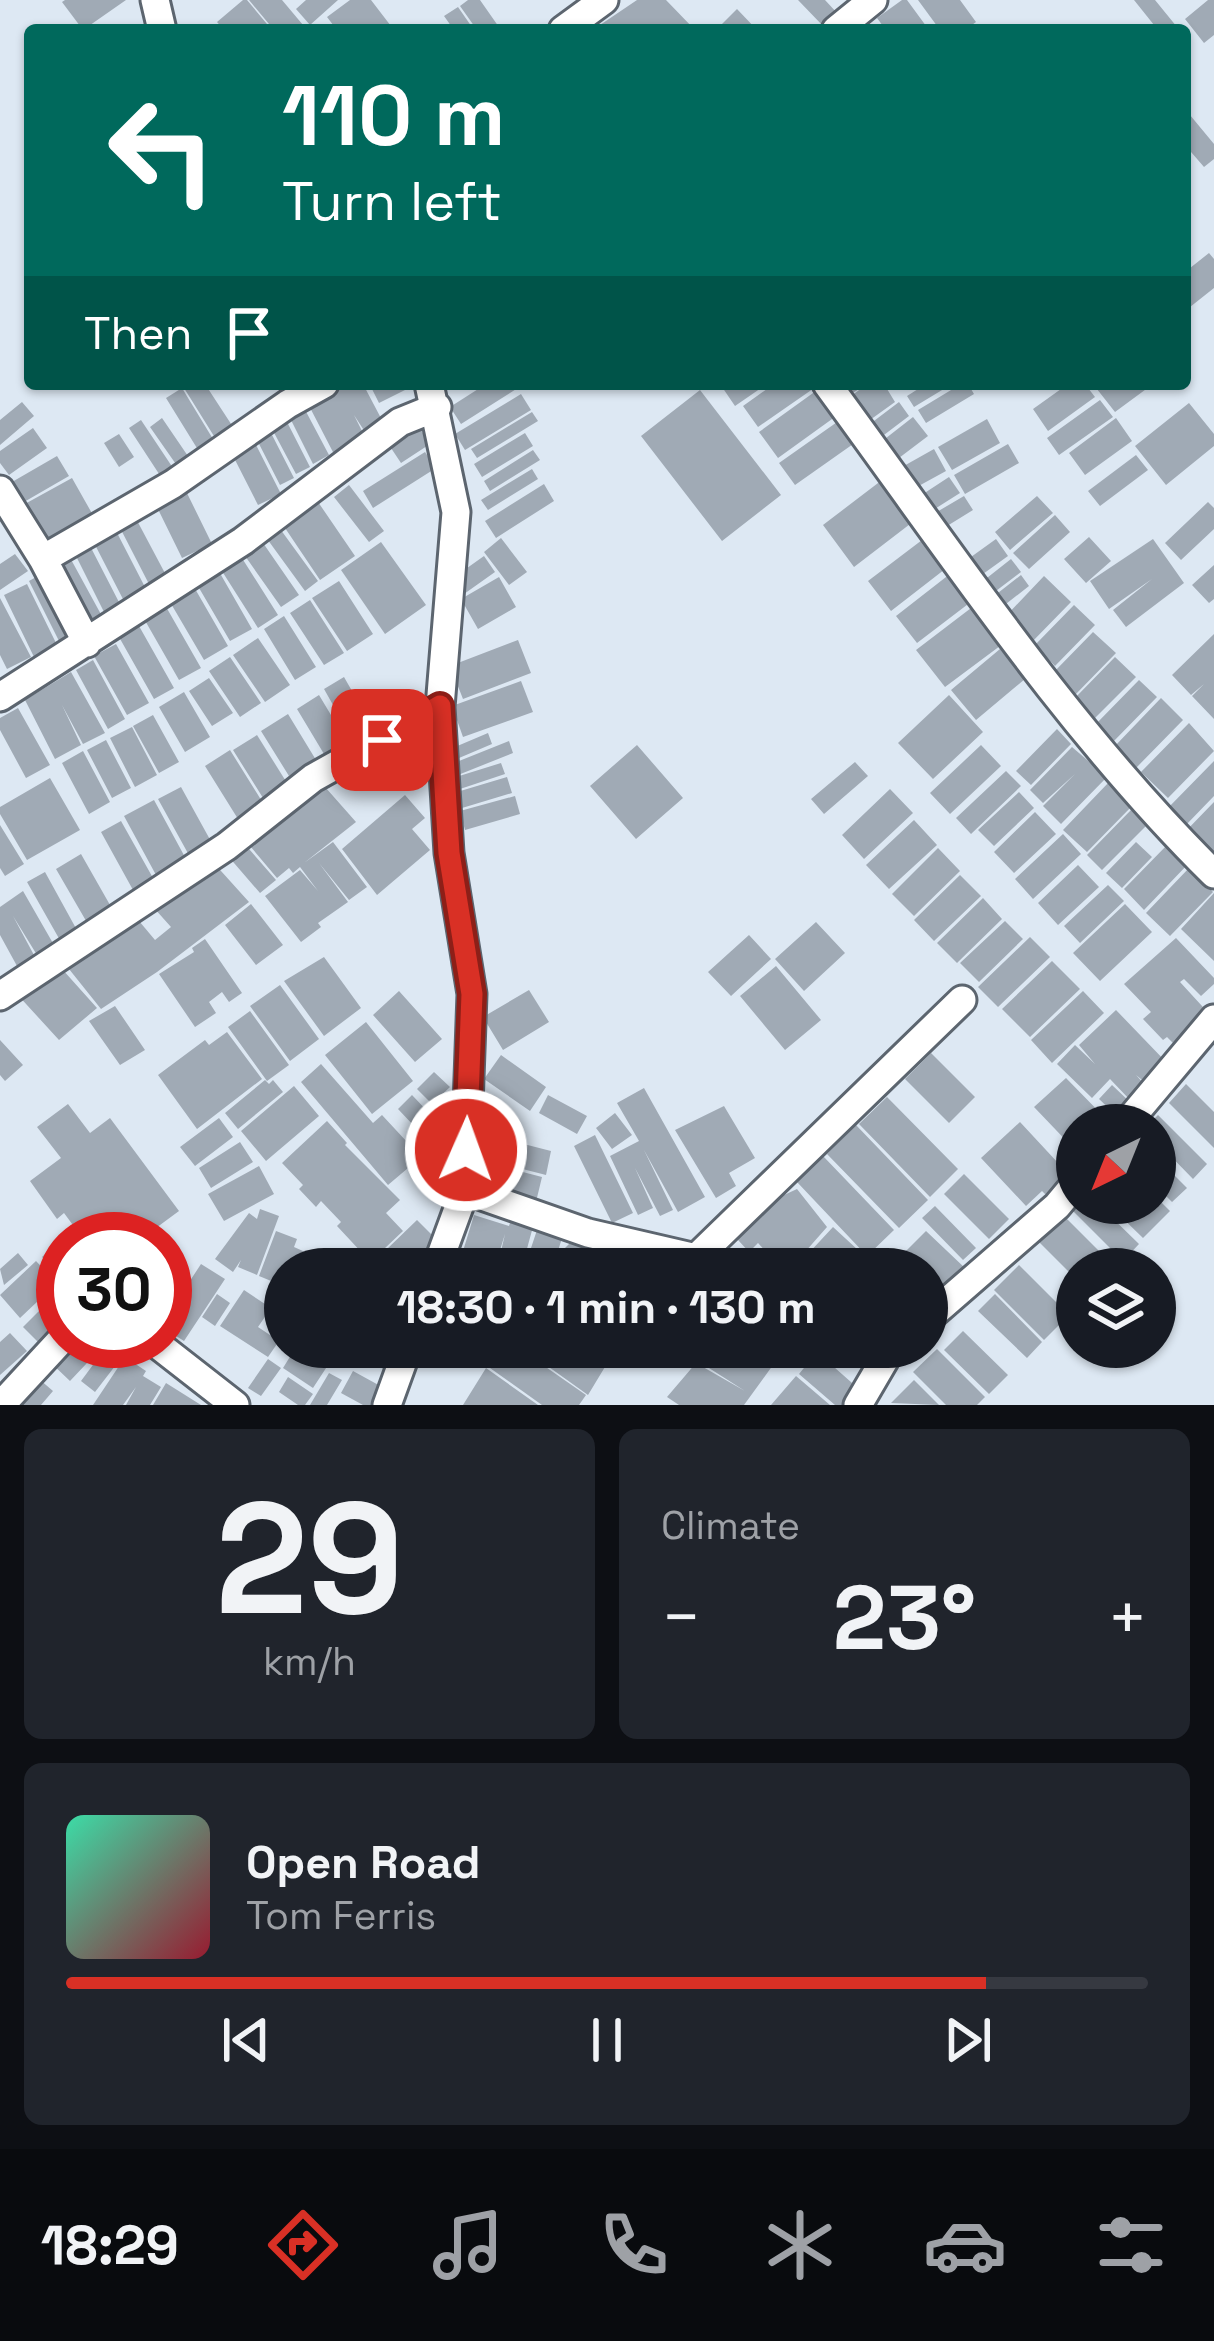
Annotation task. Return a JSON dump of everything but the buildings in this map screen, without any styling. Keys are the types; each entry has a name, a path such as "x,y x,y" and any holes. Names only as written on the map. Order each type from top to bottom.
{"street":[{"path":"571,24 604,0"},
{"path":"843,24 873,0"},
{"path":"43,559 173,484 313,390"},
{"path":"831,390 1047,684 1141,797 1214,874"},
{"path":"0,698 243,541 433,396 456,512 440,706 449,853 472,994 465,1190 444,1248"},
{"path":"0,490 87,643"},
{"path":"0,996 227,846 313,778 440,706"},
{"path":"723,1248 962,1000"},
{"path":"1143,1104 1214,1019"},
{"path":"465,1190 588,1233 648,1248"},
{"path":"948,1301 1056,1207"},
{"path":"1,1405 36,1368"},
{"path":"188,1368 235,1405"},
{"path":"387,1405 400,1368"},
{"path":"858,1405 881,1368"}],"route":[{"path":"382,740 440,706 449,853 472,994 466,1150"}]}
